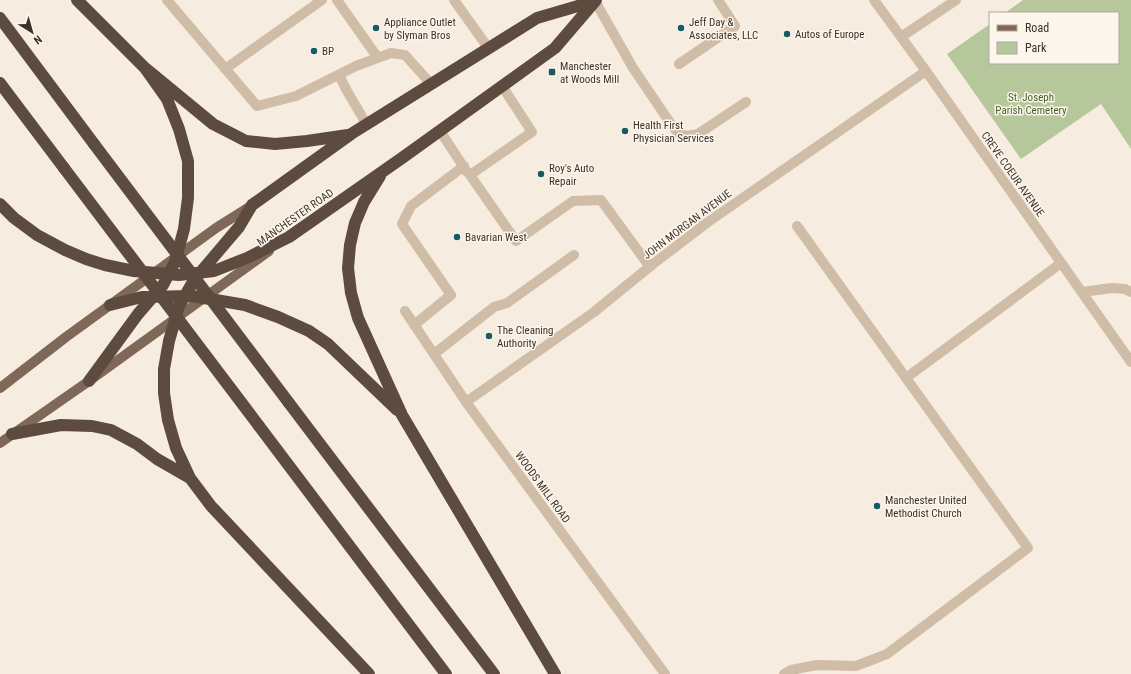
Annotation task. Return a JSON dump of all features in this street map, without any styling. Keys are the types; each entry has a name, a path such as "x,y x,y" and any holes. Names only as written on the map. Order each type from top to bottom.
{"highway":[{"path":"77,0 145,68 213,124 246,141 275,144 307,141 351,134"},
{"path":"369,674 211,506 190,478 176,448 168,420 164,393 164,369 169,341 180,306 194,280 239,227 252,205 351,134 537,18 596,1"},
{"name":"MANCHESTER ROAD","path":"288,237 440,131 555,48 596,1"},
{"path":"0,18 494,674"},
{"path":"89,381 138,314 163,285 175,262 184,229 188,198 188,161 180,129 167,99 145,68"},
{"path":"0,83 446,674"},
{"path":"382,172 364,202 355,224 350,245 348,268 351,293 358,318 402,415 555,674"},
{"path":"0,204 14,218 37,235 65,250 105,265 134,271 179,275 214,271 248,258 288,237"},
{"path":"110,305 142,297 192,296 245,305 278,316 309,331 328,344 402,415"},
{"path":"12,434 61,425 92,426 111,430 138,444 157,458 190,478"}],"main road":[{"path":"0,388 66,337 176,257 216,228 252,205"},
{"name":"MANCHESTER ROAD","path":"0,443 176,319 288,237"}],"street":[{"path":"166,0 257,106 296,96 356,66 390,53 405,55 431,84"},
{"path":"225,69 322,0"},
{"path":"337,0 378,58"},
{"path":"454,0 489,49"},
{"path":"679,64 735,26 718,0"},
{"name":"CREVE COEUR AVENUE","path":"874,0 926,71 1131,362"},
{"path":"901,37 956,0"},
{"path":"596,1 632,68 678,133 686,136 698,134 746,102"},
{"name":"JOHN MORGAN AVENUE","path":"466,402 594,312 708,222 926,71"},
{"path":"339,75 367,125"},
{"path":"470,175 532,132 502,86"},
{"path":"440,131 516,241 573,201 601,200 650,267"},
{"path":"414,325 451,295 402,224 411,206 464,166"},
{"path":"784,674 791,670 817,665 856,666 887,654 1028,548 797,226"},
{"path":"434,354 494,307 507,303 574,255"},
{"path":"906,378 1061,263"},
{"path":"1082,292 1112,288 1125,288 1131,292"},
{"name":"WOODS MILL ROAD","path":"404,311 466,402 665,674"}],"green space":[{"name":"St. Joseph Parish Cemetery","path":"1023,0 1131,0 1131,149 1101,104 1021,159 947,54 989,25 989,64 1119,64 1119,12 1006,12"}],"place":[{"name":"Appliance Outlet by Slyman Bros","path":"376,28"},
{"name":"Jeff Day & Associates, LLC","path":"681,28"},
{"name":"Autos of Europe","path":"787,34"},
{"name":"BP","path":"314,51"},
{"name":"Manchester at Woods Mill","path":"552,72"},
{"name":"Health First Physician Services","path":"625,131"},
{"name":"Roy's Auto Repair","path":"541,174"},
{"name":"Bavarian West","path":"457,237"},
{"name":"The Cleaning Authority","path":"489,336"},
{"name":"Manchester United Methodist Church","path":"877,506"}]}
